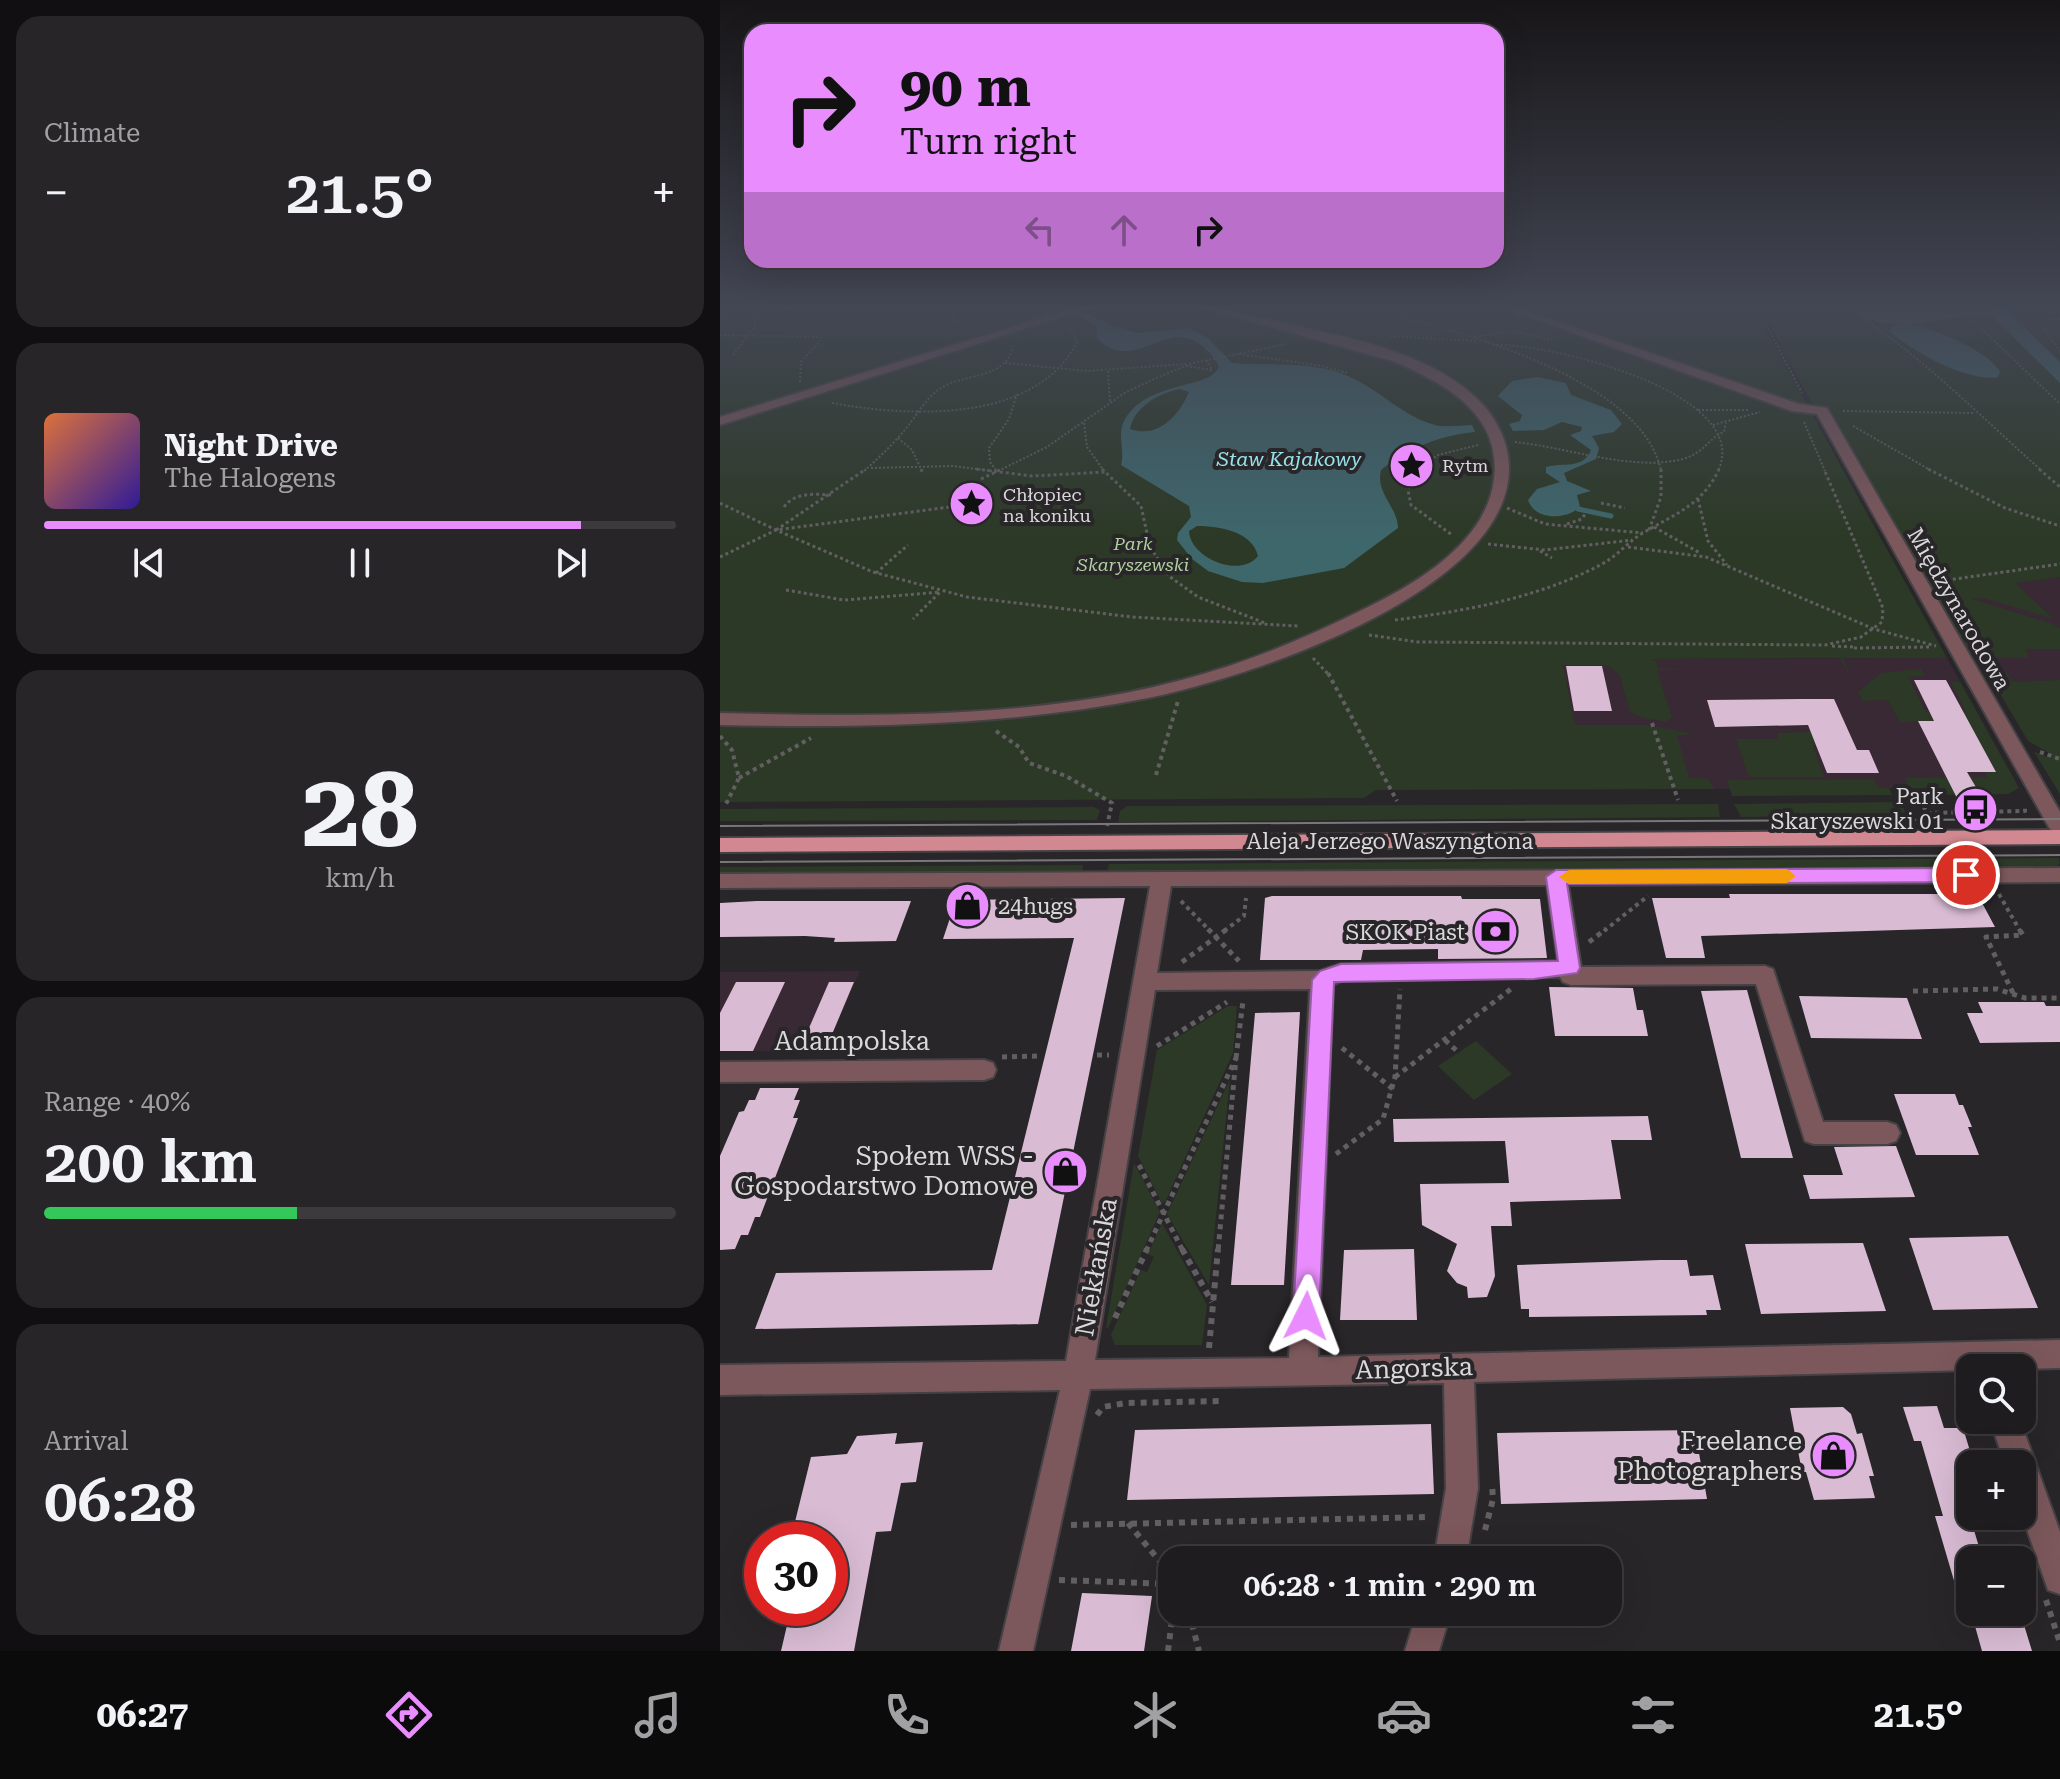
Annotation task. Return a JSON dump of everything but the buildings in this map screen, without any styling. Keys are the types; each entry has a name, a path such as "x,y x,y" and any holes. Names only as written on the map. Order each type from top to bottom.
{"main road":[{"name":"Aleja Jerzego Waszyngtona","path":"720,845 2060,837"}],"street":[{"path":"720,421 840,384"},
{"path":"720,719 836,723 949,720 1015,713 1178,685 1296,648 1344,627 1440,570 1487,523 1495,505 1503,476 1498,442 1480,408 1448,384"},
{"path":"1734,384 1813,410"},
{"name":"Międzynarodowa","path":"1813,410 1919,584 2060,829"},
{"name":"Aleja Jerzego Waszyngtona","path":"720,881 1168,887 1556,877 2060,875"},
{"path":"1556,877 1571,976 1765,975 1814,1133 1887,1133"},
{"name":"Niekłańska","path":"1016,1651 1078,1375 1133,1050 1168,887"},
{"path":"1149,982 1251,991 1322,980 1341,972 1534,971 1569,963"},
{"path":"1303,1372 1322,980"},
{"name":"Adampolska","path":"720,1072 990,1063"},
{"name":"Angorska","path":"2036,1357 2060,1354"},
{"name":"Angorska","path":"720,1380 1458,1367 1956,1362"},
{"path":"1454,1546 1461,1524 1464,1487 1458,1367"},
{"path":"2036,1510 2060,1578"},
{"path":"1422,1651 1430,1626"}],"path":[{"path":"801,384 802,390 808,394 829,402 918,413 975,405 1017,393 1035,384"},
{"path":"720,557 776,530 871,468 939,387 947,384"},
{"path":"1109,384 1110,402"},
{"path":"981,479 1047,447 1110,402 1148,384"},
{"path":"1581,384 1612,402 1641,430 1659,462 1662,497 1651,528"},
{"path":"1471,541 1538,550 1632,540 1674,519 1698,499 1722,467 1724,452 1719,433 1698,410 1653,384"},
{"path":"1799,384 1813,410 1883,608 1882,622 1874,629 1861,637 1825,645"},
{"path":"1943,384 2060,487"},
{"path":"2039,384 2060,404"},
{"path":"997,472 989,462 988,453 994,435 1007,423 1017,393"},
{"path":"1698,410 1737,410"},
{"path":"1713,425 1770,410"},
{"path":"1813,410 1973,413"},
{"path":"1813,410 1842,420 1966,491 2006,509 2060,526"},
{"path":"1084,423 1085,442 1092,457 1146,512 1149,543 1155,562 1166,574 1222,609 1273,625"},
{"path":"1445,547 1455,536 1411,505 1407,484 1410,475 1424,461 1498,442 1534,443 1659,462 1696,455 1708,448 1719,433 1724,432 1726,423"},
{"path":"898,438 912,450 923,474"},
{"path":"871,468 953,466 1032,476 1105,472"},
{"path":"784,507 790,499 809,494 833,495"},
{"path":"1698,499 1708,541 1727,565"},
{"path":"720,503 876,573 940,592 1132,617 1344,627 1383,639 1418,642 1940,647 1874,629 1706,557 1651,528"},
{"path":"1601,503 1625,508"},
{"path":"776,530 972,504"},
{"path":"1495,505 1536,522 1643,533"},
{"path":"1565,525 1582,519 1585,514"},
{"path":"1360,619 1375,622 1433,615 1500,602 1577,575 1610,559 1628,547 1632,540"},
{"path":"876,573 908,545"},
{"path":"1628,547 1706,557"},
{"path":"1538,550 1552,558"},
{"path":"1919,584 2060,564"},
{"path":"786,590 844,600 940,592"},
{"path":"913,619 940,592"},
{"path":"1296,648 1326,669 1397,801"},
{"path":"1156,775 1178,703 1178,685"},
{"path":"726,804 739,778 836,723"},
{"path":"1652,723 1678,800"},
{"path":"992,729 1019,747 1029,763 1066,776 1112,803"},
{"path":"720,736 732,750 739,778"},
{"path":"2039,752 2060,759"},
{"path":"1920,799 1927,813 2025,811 2026,802"},
{"path":"1168,887 1216,936 1251,991 1236,1058 1209,1348 1194,1347"},
{"path":"1996,888 2023,935 1986,937 2013,993"},
{"path":"1569,963 1651,894"},
{"path":"1149,982 1244,916 1246,895"},
{"path":"1395,1077 1534,971"},
{"path":"1334,1156 1383,1119 1395,1077 1400,972"},
{"path":"1913,991 1997,989 2025,998 2060,998"},
{"path":"1133,1050 1156,1047 1251,991"},
{"path":"1320,1031 1393,1089"},
{"path":"1445,1040 1458,1052"},
{"path":"990,1063 1040,1056"},
{"path":"1110,1330 1236,1058"},
{"path":"1134,1155 1163,1215 1213,1304"},
{"path":"1093,1421 1103,1407 1126,1403 1235,1401"},
{"path":"1431,1531 1437,1506"},
{"path":"1068,1538 1074,1510"},
{"path":"1071,1525 1435,1516"},
{"path":"1128,1523 1158,1559"},
{"path":"1056,1594 1062,1566"},
{"path":"1059,1580 1158,1584"},
{"path":"1168,1651 1171,1626"},
{"path":"1193,1626 1199,1651"}],"shaded area":[{"path":"2060,567 2060,741 2041,741 1947,583"},
{"path":"1947,658 2019,788 1676,789 1561,728 1549,659"},
{"path":"860,971 825,1051 720,1051 720,972"}],"green space":[{"name":"Park Skaryszewski","path":"720,384 1796,384 1947,658 1843,658 1854,683 1840,658 1649,659 1656,661 1658,668 1692,670 1657,670 1672,717 1667,722 1643,718 1630,712 1620,676 1608,665 1563,665 1575,725 1647,725 1694,734 1677,736 1689,777 1709,779 1714,789 1376,790 1364,798 720,802"},
{"path":"1801,384 2060,384 2060,577 2015,583 2054,619 1983,598 1972,599 2053,624 2060,628 2060,649 2026,649 2028,658 1978,658 1967,651 1826,406 1813,406"},
{"path":"1922,669 1925,676 1908,677 1926,713 1966,712 1951,682 1960,682 2019,788 2008,794 1911,795 1905,778 1987,777 1985,772 1996,771 1989,758 1984,758 1968,721 1900,722 1888,700 1863,701 1858,692 1881,673"},
{"path":"1999,671 2008,674 2013,682 2060,680 2060,794 2034,752 2051,758 2049,753 2028,741 1989,675"},
{"path":"1812,732 1817,745 1813,746 1824,777 1749,777 1736,739 1778,739 1777,733"},
{"path":"1874,779 1878,787 1889,788 1892,795 1732,796 1727,780"},
{"path":"1900,802 1905,811 1903,815 1741,817 1734,804"},
{"path":"1718,804 1720,817 1118,822 1120,811 1127,806"},
{"path":"1094,807 1100,810 1097,820 720,821 720,809"},
{"path":"2059,858 2060,863 2055,868 1107,871 1109,864"},
{"path":"1083,865 1082,872 720,874 720,867"},
{"path":"1228,1006 1237,1006 1233,1053 1162,1203 1138,1156 1157,1050"},
{"path":"1476,1041 1512,1074 1474,1100 1438,1066"},
{"path":"1230,1079 1209,1285 1167,1214"},
{"path":"1134,1163 1160,1212 1106,1328"},
{"path":"1162,1223 1207,1305 1202,1345 1115,1345 1111,1335 1141,1270 1147,1272 1154,1257 1148,1254"}],"water":[{"name":"Staw Kajakowy","path":"1186,384 1364,384 1423,421 1444,426 1472,425 1475,432 1425,444 1381,470 1381,486 1398,528 1344,568 1263,583 1242,582 1208,571 1192,559 1177,540 1178,533 1191,517 1189,506 1121,465 1124,421 1134,408 1162,391","holes":["1180,389 1189,392 1180,409 1167,423 1150,431 1130,429 1132,421 1149,402","1197,526 1215,527 1242,536 1255,548 1258,556 1240,566 1207,557 1198,550 1189,531"]},
{"path":"1509,384 1566,384 1571,395 1611,410 1622,424 1614,432 1592,436 1599,448 1596,459 1564,473 1567,481 1591,491 1577,495 1580,507 1567,514 1551,516 1537,512 1528,500 1537,489 1560,482 1546,473 1546,467 1578,463 1587,456 1591,450 1570,435 1581,431 1582,427 1562,422 1544,430 1513,431 1509,424 1520,421 1522,415 1498,396"}],"waterway":[{"path":"1578,509 1611,516"}],"tram line":[{"path":"720,826 2060,819"},
{"path":"720,862 2060,855"}],"slow traffic":[{"path":"1569,877 1787,876"}],"place":[{"name":"Rytm","path":"1411,465"},
{"name":"Chłopiec na koniku","path":"972,504"},
{"name":"Park Skaryszewski 01","path":"1975,809"},
{"name":"24hugs","path":"967,906"},
{"name":"SKOK Piast","path":"1496,932"},
{"name":"Społem WSS - Gospodarstwo Domowe","path":"1065,1171"},
{"name":"Freelance Photographers","path":"1833,1456"}],"route":[{"path":"1306,1316 1322,980 1327,976 1341,972 1570,968 1556,877 1966,875"}]}
